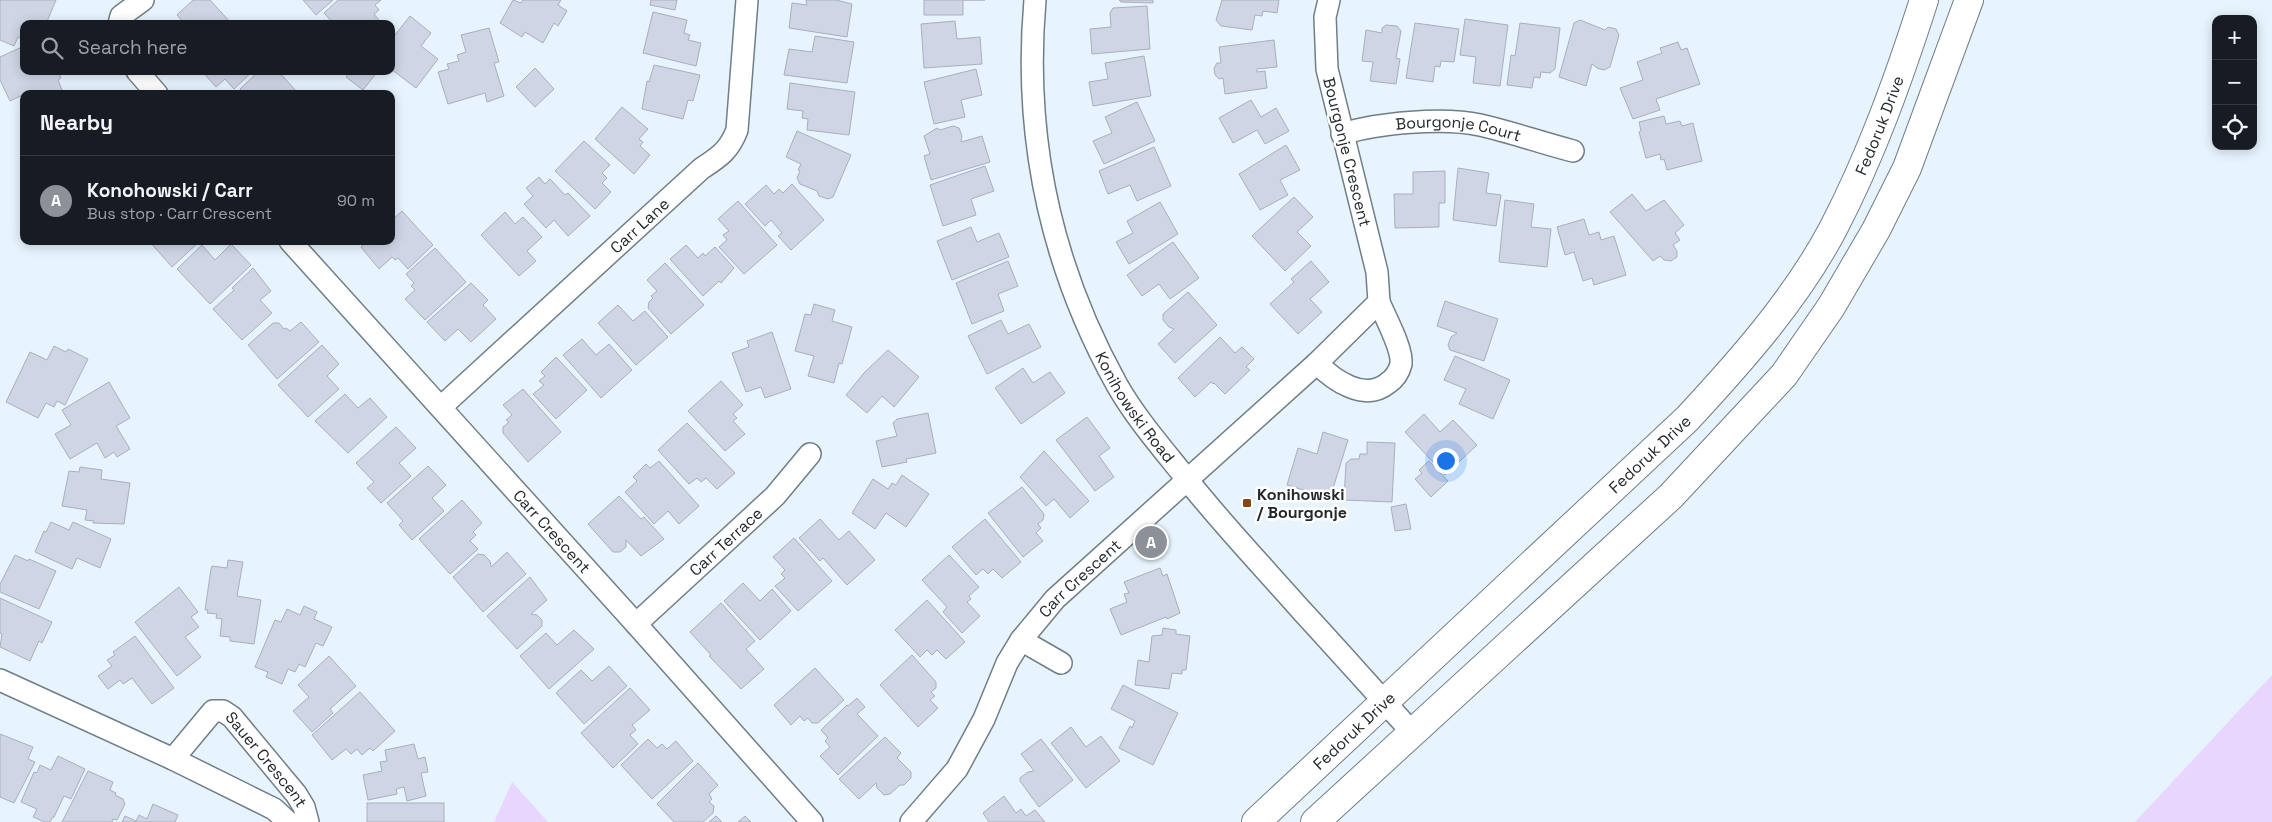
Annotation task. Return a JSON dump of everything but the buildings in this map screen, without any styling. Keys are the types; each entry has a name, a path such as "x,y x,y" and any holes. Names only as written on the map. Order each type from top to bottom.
{"main road":[{"name":"Fedoruk Drive","path":"1256,822 1687,419 1734,369 1774,318 1832,230 1861,170 1889,102 1924,0"},
{"path":"1315,822 1671,496 1784,375 1831,307 1876,230 1907,168 1969,0"}],"street":[{"path":"120,20 121,16 144,0"},
{"name":"Carr Lane","path":"441,407 701,169 719,157 732,145 737,130 747,0"},
{"name":"Konihowski Road","path":"1035,0 1032,62 1036,141 1042,182 1066,269 1081,310 1118,387 1148,432 1214,514 1412,732"},
{"name":"Bourgonje Crescent","path":"1317,363 1330,376 1362,391 1382,388 1394,378 1401,364 1398,348 1379,302 1377,272 1327,69 1326,17 1329,0"},
{"path":"140,75 154,90"},
{"name":"Bourgonje Court","path":"1342,134 1360,128 1452,121 1479,125 1573,151"},
{"name":"Carr Crescent","path":"294,245 812,822"},
{"path":"1187,479 1317,363 1379,302"},
{"name":"Carr Terrace","path":"636,624 774,496 810,454"},
{"name":"Carr Crescent","path":"911,822 957,769 984,719 1007,663 1021,640 1062,592 1187,479"},
{"path":"1021,640 1061,663"},
{"name":"Sauer Crescent","path":"0,680 173,759 274,810 288,822"},
{"name":"Sauer Crescent","path":"173,759 213,711 223,711 232,717 296,794 304,807 308,822"}],"shaded area":[{"path":"2272,675 2272,822 2135,822"},
{"path":"512,782 548,822 494,822"}],"place":[{"name":"Konihowski / Bourgonje","path":"1247,503"},
{"name":"Konohowski / Carr","path":"1151,542"}]}
